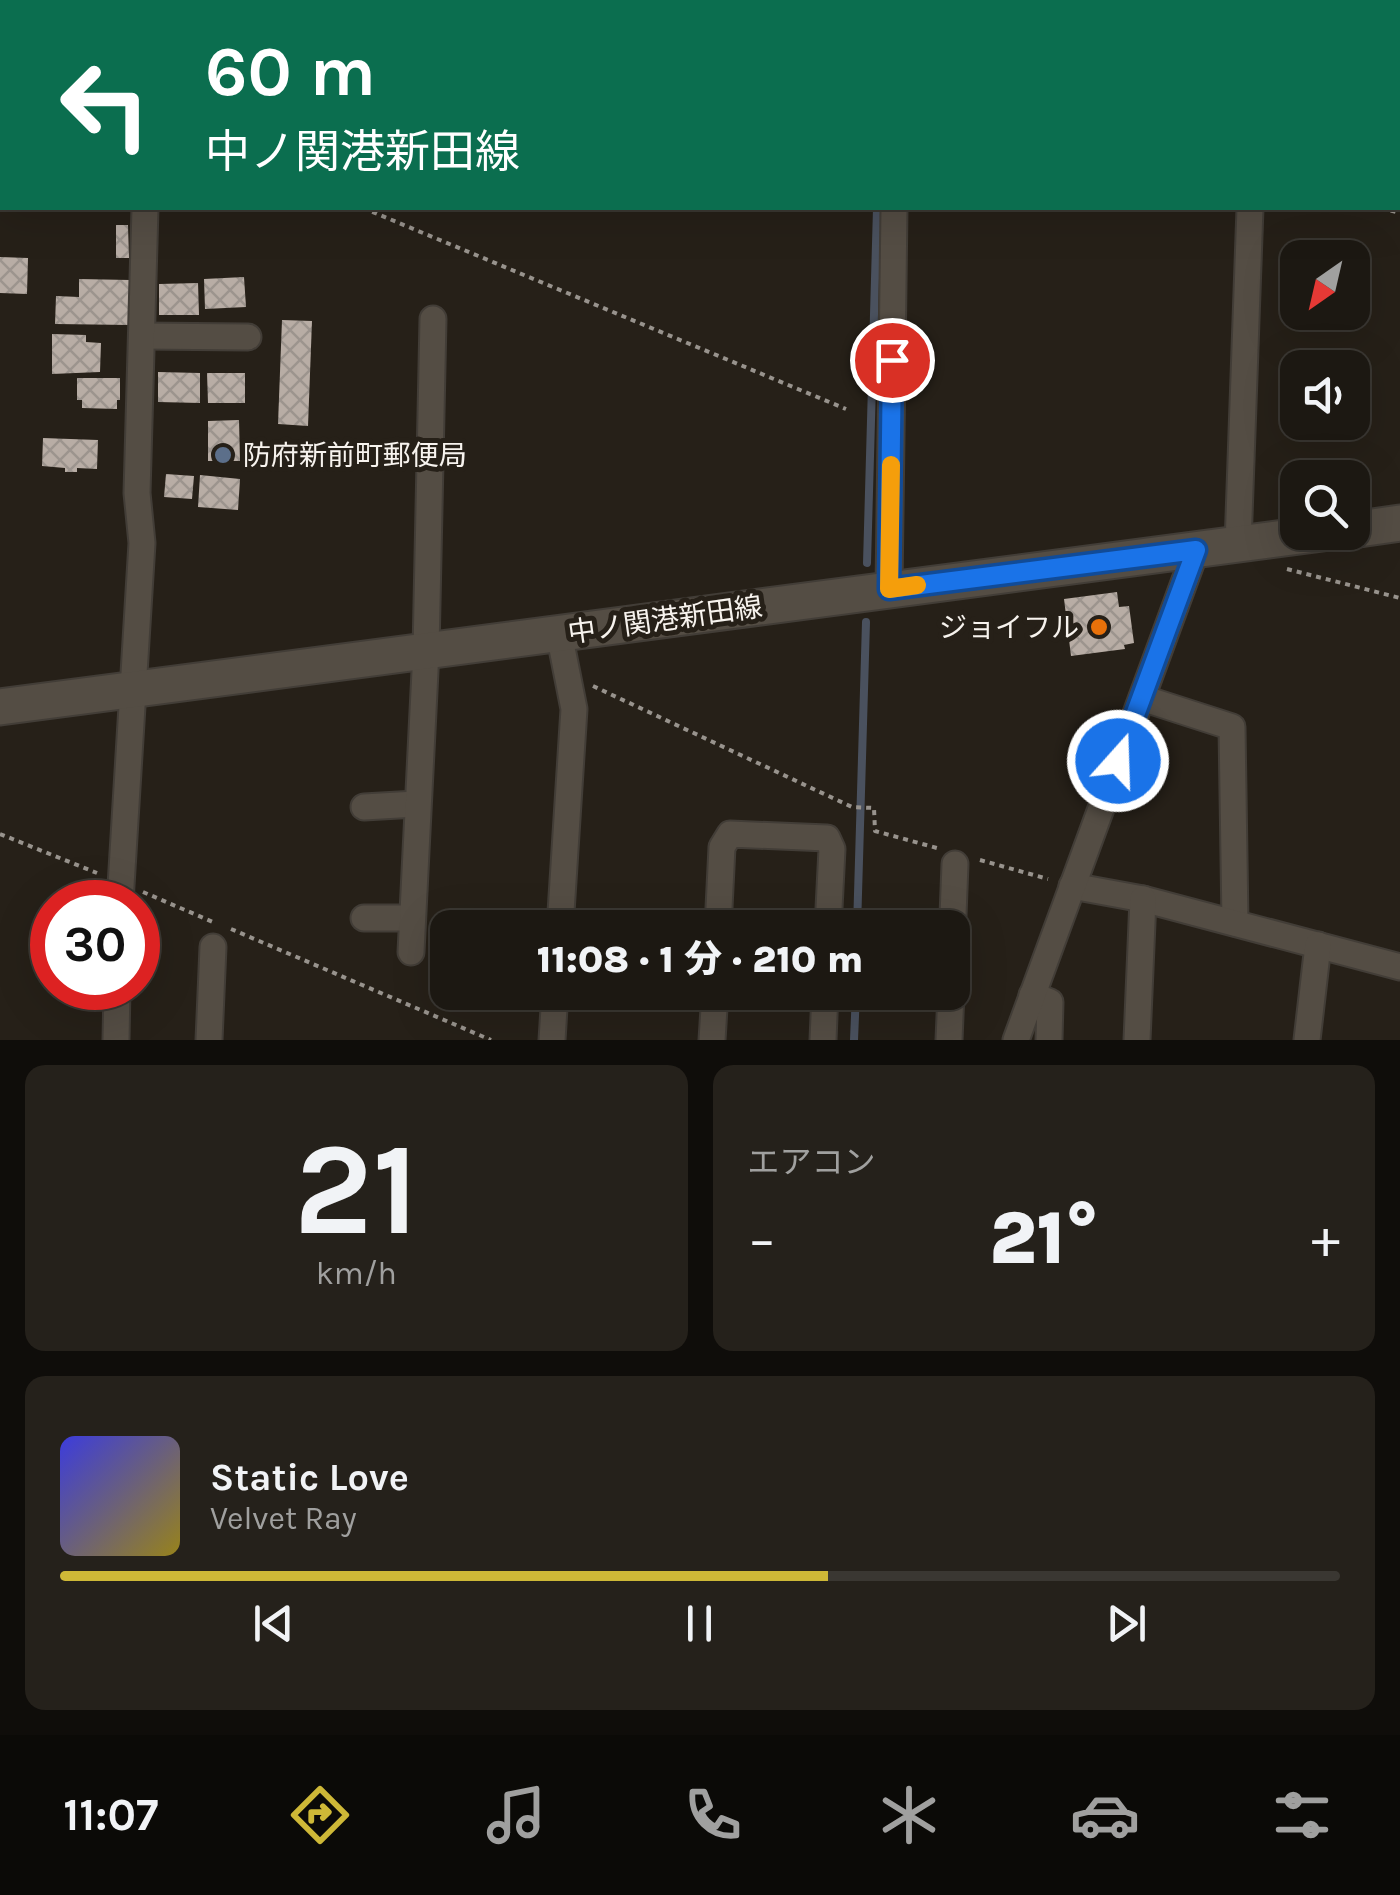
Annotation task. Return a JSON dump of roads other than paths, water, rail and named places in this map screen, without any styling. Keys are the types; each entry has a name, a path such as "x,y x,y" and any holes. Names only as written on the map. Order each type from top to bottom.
{"main road":[{"path":"1370,527 1400,523"},
{"name":"中ノ関港新田線","path":"0,706 1280,539"}],"street":[{"path":"121,880 142,543 137,493 145,210"},
{"path":"889,589 894,210"},
{"path":"1238,545 1250,210"},
{"path":"410,952 426,651 433,318"},
{"path":"142,336 248,338"},
{"path":"1016,1040 1196,550"},
{"path":"559,633 574,709 561,910"},
{"path":"1142,698 1232,727 1235,923"},
{"path":"364,807 416,804"},
{"path":"719,910 722,846 730,834 827,838 832,849 829,910"},
{"path":"953,910 955,857"},
{"path":"1072,886 1142,899 1400,966"},
{"path":"1137,1040 1142,899"},
{"path":"364,918 412,918"},
{"path":"1306,1040 1318,945"},
{"path":"208,1040 213,947"},
{"path":"1032,995 1050,1002 1049,1040"},
{"path":"116,1040 117,1010"},
{"path":"552,1040 554,1010"},
{"path":"712,1040 714,1010"},
{"path":"824,1040 825,1010"},
{"path":"950,1040 951,1010"}],"waterway":[{"path":"867,563 877,210"},
{"path":"858,910 866,622"},
{"path":"854,1040 855,1010"}],"place":[{"name":"防府新前町郵便局","path":"223,455"},
{"name":"ジョイフル","path":"1099,627"}]}
